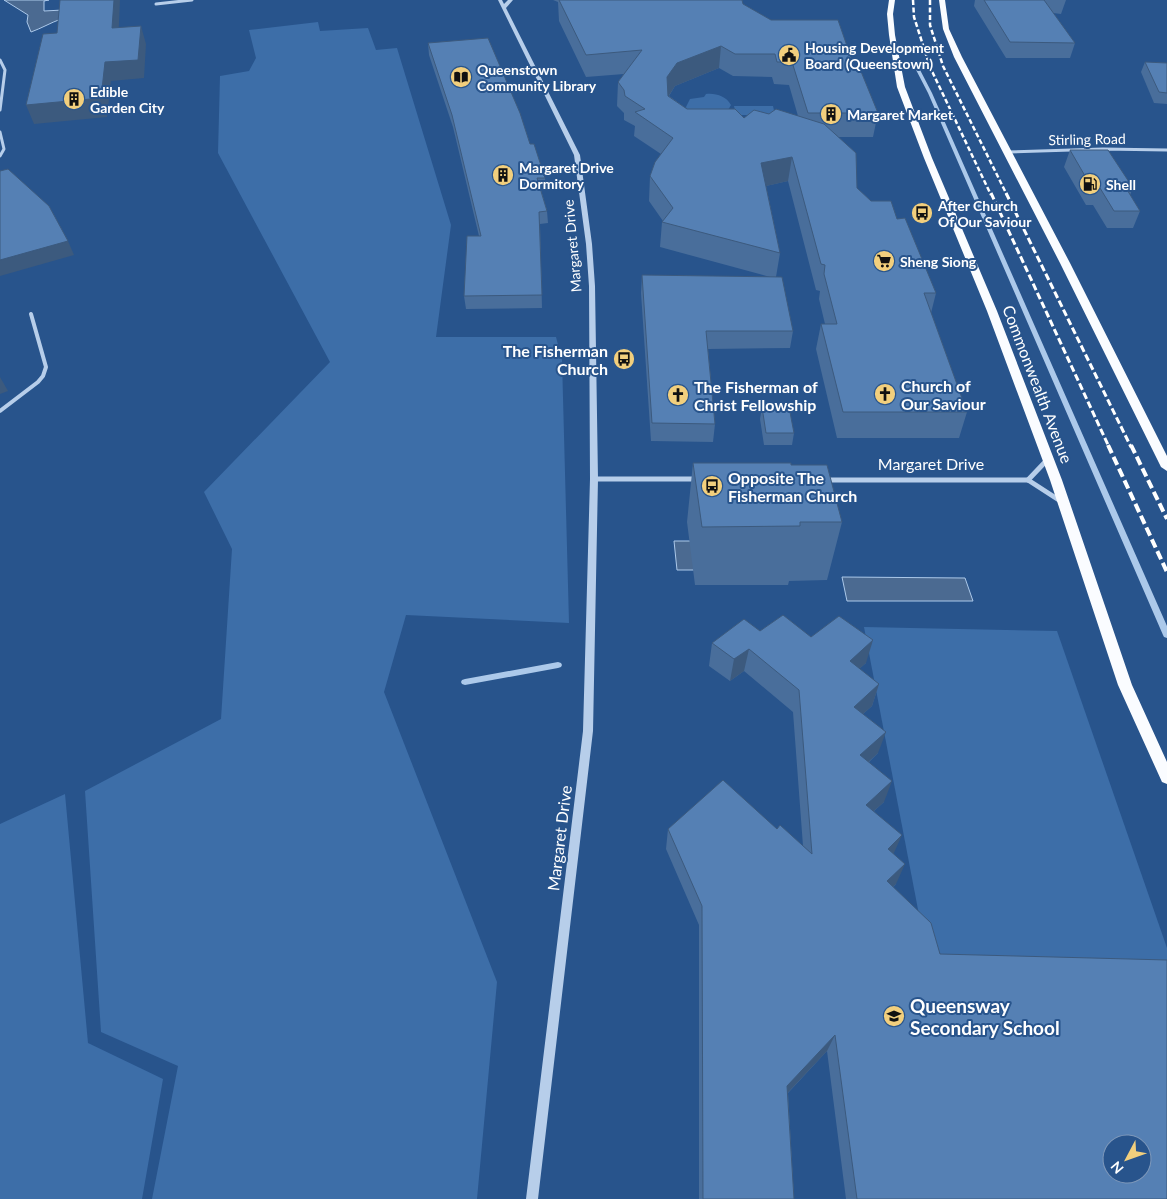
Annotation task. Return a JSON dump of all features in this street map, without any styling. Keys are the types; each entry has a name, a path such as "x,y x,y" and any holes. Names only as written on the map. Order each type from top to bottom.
{"main road":[{"name":"Commonwealth Avenue","path":"892,0 890,14 892,41 901,87 928,158 992,311 1048,459 1125,686 1167,778"},
{"path":"942,0 946,30 958,58 1065,263 1167,467"}],"street":[{"path":"156,4 192,0"},
{"name":"Margaret Drive","path":"500,0 577,155 589,244 592,286 594,478 588,731 532,1199"},
{"path":"503,8 511,0"},
{"path":"0,60 5,70 0,110"},
{"path":"0,132 4,149 0,156"},
{"name":"Stirling Road","path":"1007,152 1103,149 1167,150"},
{"path":"0,411 38,382 43,376 46,367 32,314"},
{"path":"1048,459 1028,480 1064,504"},
{"path":"594,478 699,479"},
{"name":"Margaret Drive","path":"819,480 1028,480"}],"shaded area":[{"path":"4,0 49,0 44,1 44,11 63,10 61,19 31,32 27,22 28,15"},
{"path":"318,22 320,31 368,28 376,50 397,48 451,225 436,337 556,337 562,360 569,623 406,615 384,692 497,982 477,1199 152,1199 178,1066 101,1032 85,791 221,719 232,549 204,492 330,362 218,153 220,76 249,71 256,58 249,30"},
{"path":"706,94 720,96 731,105 728,110 687,110 686,107 690,99 704,97"},
{"path":"734,106 773,106 775,115 736,115"},
{"path":"674,541 692,541 695,570 677,570"},
{"path":"842,577 965,578 973,601 847,601"},
{"path":"864,627 1057,631 1167,948 1167,973 929,967"},
{"path":"65,794 88,1043 163,1079 142,1199 0,1199 0,824"}],"building":[{"path":"60,0 114,0 112,28 141,26 138,60 105,62 101,98 26,105 43,34 57,33"},
{"path":"559,0 742,0 743,4 771,20 838,20 855,69 860,69 878,113 808,113 792,62 777,62 775,54 735,54 721,46 677,63 667,77 668,96 687,109 735,109 744,118 754,110 769,114 776,109 824,124 856,153 857,188 871,201 891,201 897,219 905,218 936,293 924,293 967,412 843,412 821,324 837,324 824,274 825,265 821,264 792,157 761,163 780,253 662,222 673,208 650,176 655,162 673,138 635,112 645,109 625,96 624,90 618,82 642,50 586,55"},
{"path":"984,0 1044,0 1075,43 1010,42"},
{"path":"488,38 520,113 530,144 534,144 545,178 537,178 547,211 539,212 542,295 464,296 467,236 481,236 452,115 428,43"},
{"path":"1145,62 1167,63 1167,93 1159,92"},
{"path":"1070,150 1108,150 1133,188 1126,188 1140,211 1114,211 1100,188 1092,188"},
{"path":"8,169 49,206 68,241 0,260 0,171"},
{"name":"The Fisherman of Christ Fellowship","path":"642,275 782,277 793,331 706,331 715,424 652,423"},
{"path":"762,407 789,407 794,433 766,433"},
{"path":"693,463 827,465 842,522 800,522 800,526 702,527"},
{"path":"783,615 811,637 839,616 873,640 850,661 879,684 854,707 886,732 860,755 892,781 866,805 902,835 888,849 905,864 887,881 931,923 940,954 1167,960 1167,1199 857,1199 835,1035 787,1086 794,1199 703,1199 702,906 668,829 723,780 777,829 780,825 812,854 799,690 749,649 734,659 712,643 744,619 760,631"}],"waterway":[{"path":"916,66 930,93 1167,635"},
{"path":"465,682 558,665"}],"railway":[{"path":"913,0 914,17 930,67 991,195"},
{"path":"930,0 930,25 943,66 1007,195"},
{"path":"991,193 1109,447"},
{"path":"1006,193 1131,447"},
{"path":"1108,445 1167,572"},
{"path":"1131,445 1167,519"}],"place":[{"name":"Housing Development Board (Queenstown)","path":"789,55"},
{"name":"Queenstown Community Library","path":"461,77"},
{"name":"Edible Garden City","path":"74,99"},
{"name":"Margaret Market","path":"831,114"},
{"name":"Margaret Drive Dormitory","path":"503,175"},
{"name":"Shell","path":"1090,184"},
{"name":"After Church Of Our Saviour","path":"922,213"},
{"name":"Sheng Siong","path":"884,261"},
{"name":"The Fisherman Church","path":"624,359"},
{"name":"Church of Our Saviour","path":"885,394"},
{"name":"The Fisherman of Christ Fellowship","path":"678,395"},
{"name":"Opposite The Fisherman Church","path":"712,486"},
{"name":"Queensway Secondary School","path":"894,1016"}]}
